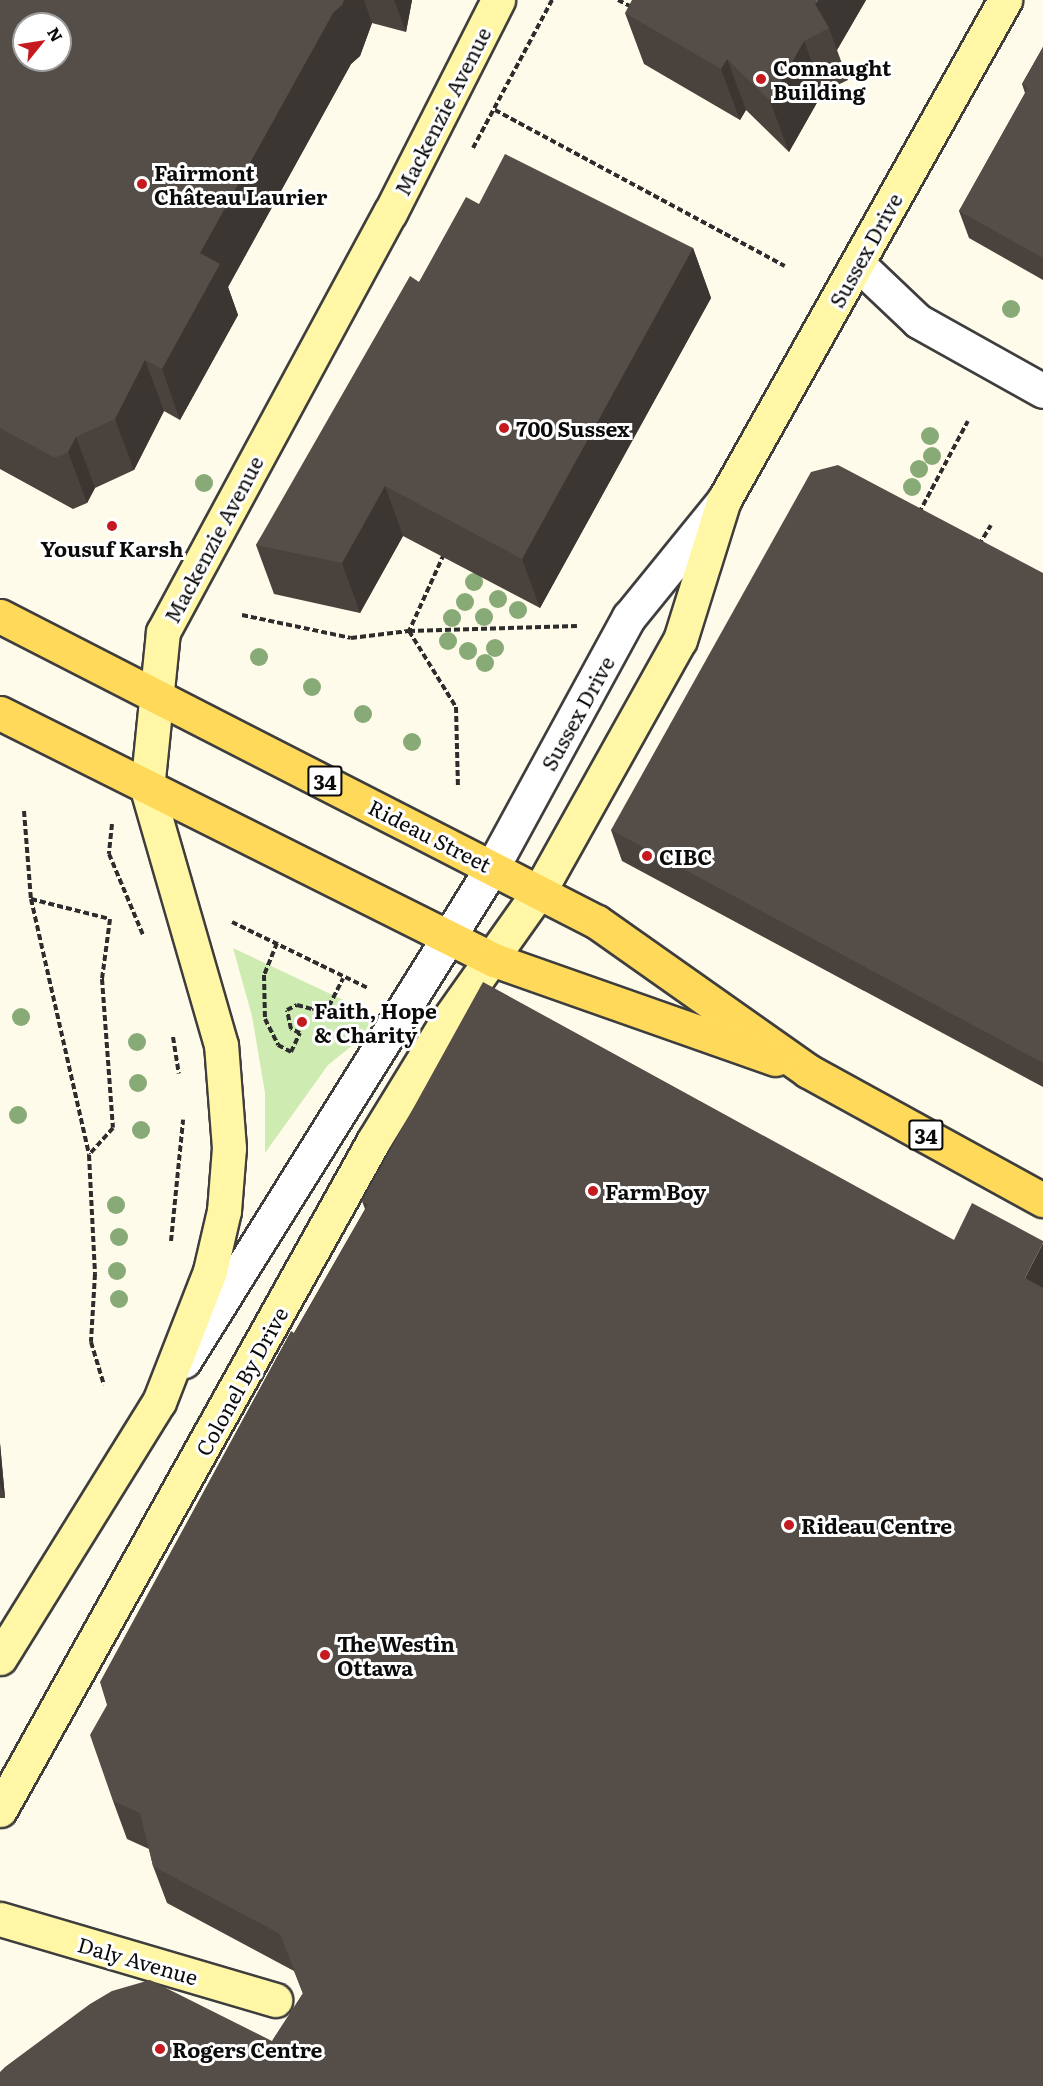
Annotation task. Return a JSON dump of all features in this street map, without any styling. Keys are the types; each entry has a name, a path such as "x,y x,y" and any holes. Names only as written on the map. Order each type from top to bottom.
{"main road":[{"name":"Mackenzie Avenue","path":"159,1402 210,1271 224,1211 229,1148 221,1045 134,782 156,697 163,632 390,213 498,0"},
{"name":"Sussex Drive","path":"494,960 540,890 680,640 724,500 1005,0"},
{"name":"Rideau Street","path":"0,616 540,890 621,935 808,1071 1043,1200"},
{"name":"Rideau Street","path":"0,713 494,960 808,1071"},
{"name":"Colonel By Drive","path":"0,1810 374,1140 445,1024 494,960"},
{"path":"0,1658 159,1402"},
{"name":"Daly Avenue","path":"0,1919 275,2000"}],"street":[{"path":"858,264 918,321 1043,391"},
{"name":"Sussex Drive","path":"447,938 493,866 629,617 724,500"},
{"path":"159,1402 447,938"}],"path":[{"path":"618,0 635,8"},
{"path":"494,110 785,266"},
{"path":"917,517 968,421"},
{"path":"907,512 926,521"},
{"path":"977,548 991,525"},
{"path":"969,544 987,553"},
{"path":"409,631 448,546"},
{"path":"242,615 351,638 409,631 584,626"},
{"path":"409,631 456,707 458,787"},
{"path":"134,782 109,854 145,940"},
{"path":"24,811 31,899 89,1155 95,1274 91,1342 104,1384"},
{"path":"31,899 110,919 102,978 113,1128 89,1155"},
{"path":"232,922 343,978 375,990"},
{"path":"277,943 264,975 266,1019 278,1045 291,1052 300,1033 291,1029 286,1010 297,1005 312,1009 329,1006 343,978"},
{"path":"171,1025 180,1082"},
{"path":"171,1244 179,1187 183,1116"}],"green space":[{"path":"233,948 373,1014 363,1037 328,1065 265,1153 265,1093 252,1016"}],"building":[{"name":"Fairmont Château Laurier","path":"0,0 344,0 333,13 200,253 220,264 162,369 145,360 115,419 76,437 68,452 55,458 0,428"},
{"path":"632,0 818,0 815,4 829,28 804,41 770,101 727,59 721,69 625,13"},
{"path":"1043,47 1043,258 959,211 1028,88 1022,84"},
{"name":"700 Sussex","path":"505,154 693,248 522,559 385,486 342,563 256,545 410,276 419,282 466,197 479,204"},
{"path":"838,465 1043,573 1043,1063 611,830 811,472"},
{"name":"Rideau Centre","path":"483,982 954,1240 972,1203 1043,1241 1025,1278 1043,1288 1043,2086 0,2086 0,2072 5,2067 90,2004 112,1991 150,1980 272,2041 303,1993 280,1934 153,1866 140,1813 113,1801 90,1735 107,1705 100,1682 291,1331 294,1333 368,1205 362,1201"}],"place":[{"name":"Connaught Building","path":"761,79"},
{"name":"Fairmont Château Laurier","path":"142,184"},
{"name":"700 Sussex","path":"504,428"},
{"name":"Yousuf Karsh","path":"112,526"},
{"name":"CIBC","path":"647,856"},
{"name":"Faith, Hope & Charity","path":"302,1022"},
{"name":"Farm Boy","path":"593,1191"},
{"name":"Rideau Centre","path":"789,1525"},
{"name":"The Westin Ottawa","path":"325,1655"},
{"name":"Rogers Centre","path":"160,2049"}]}
